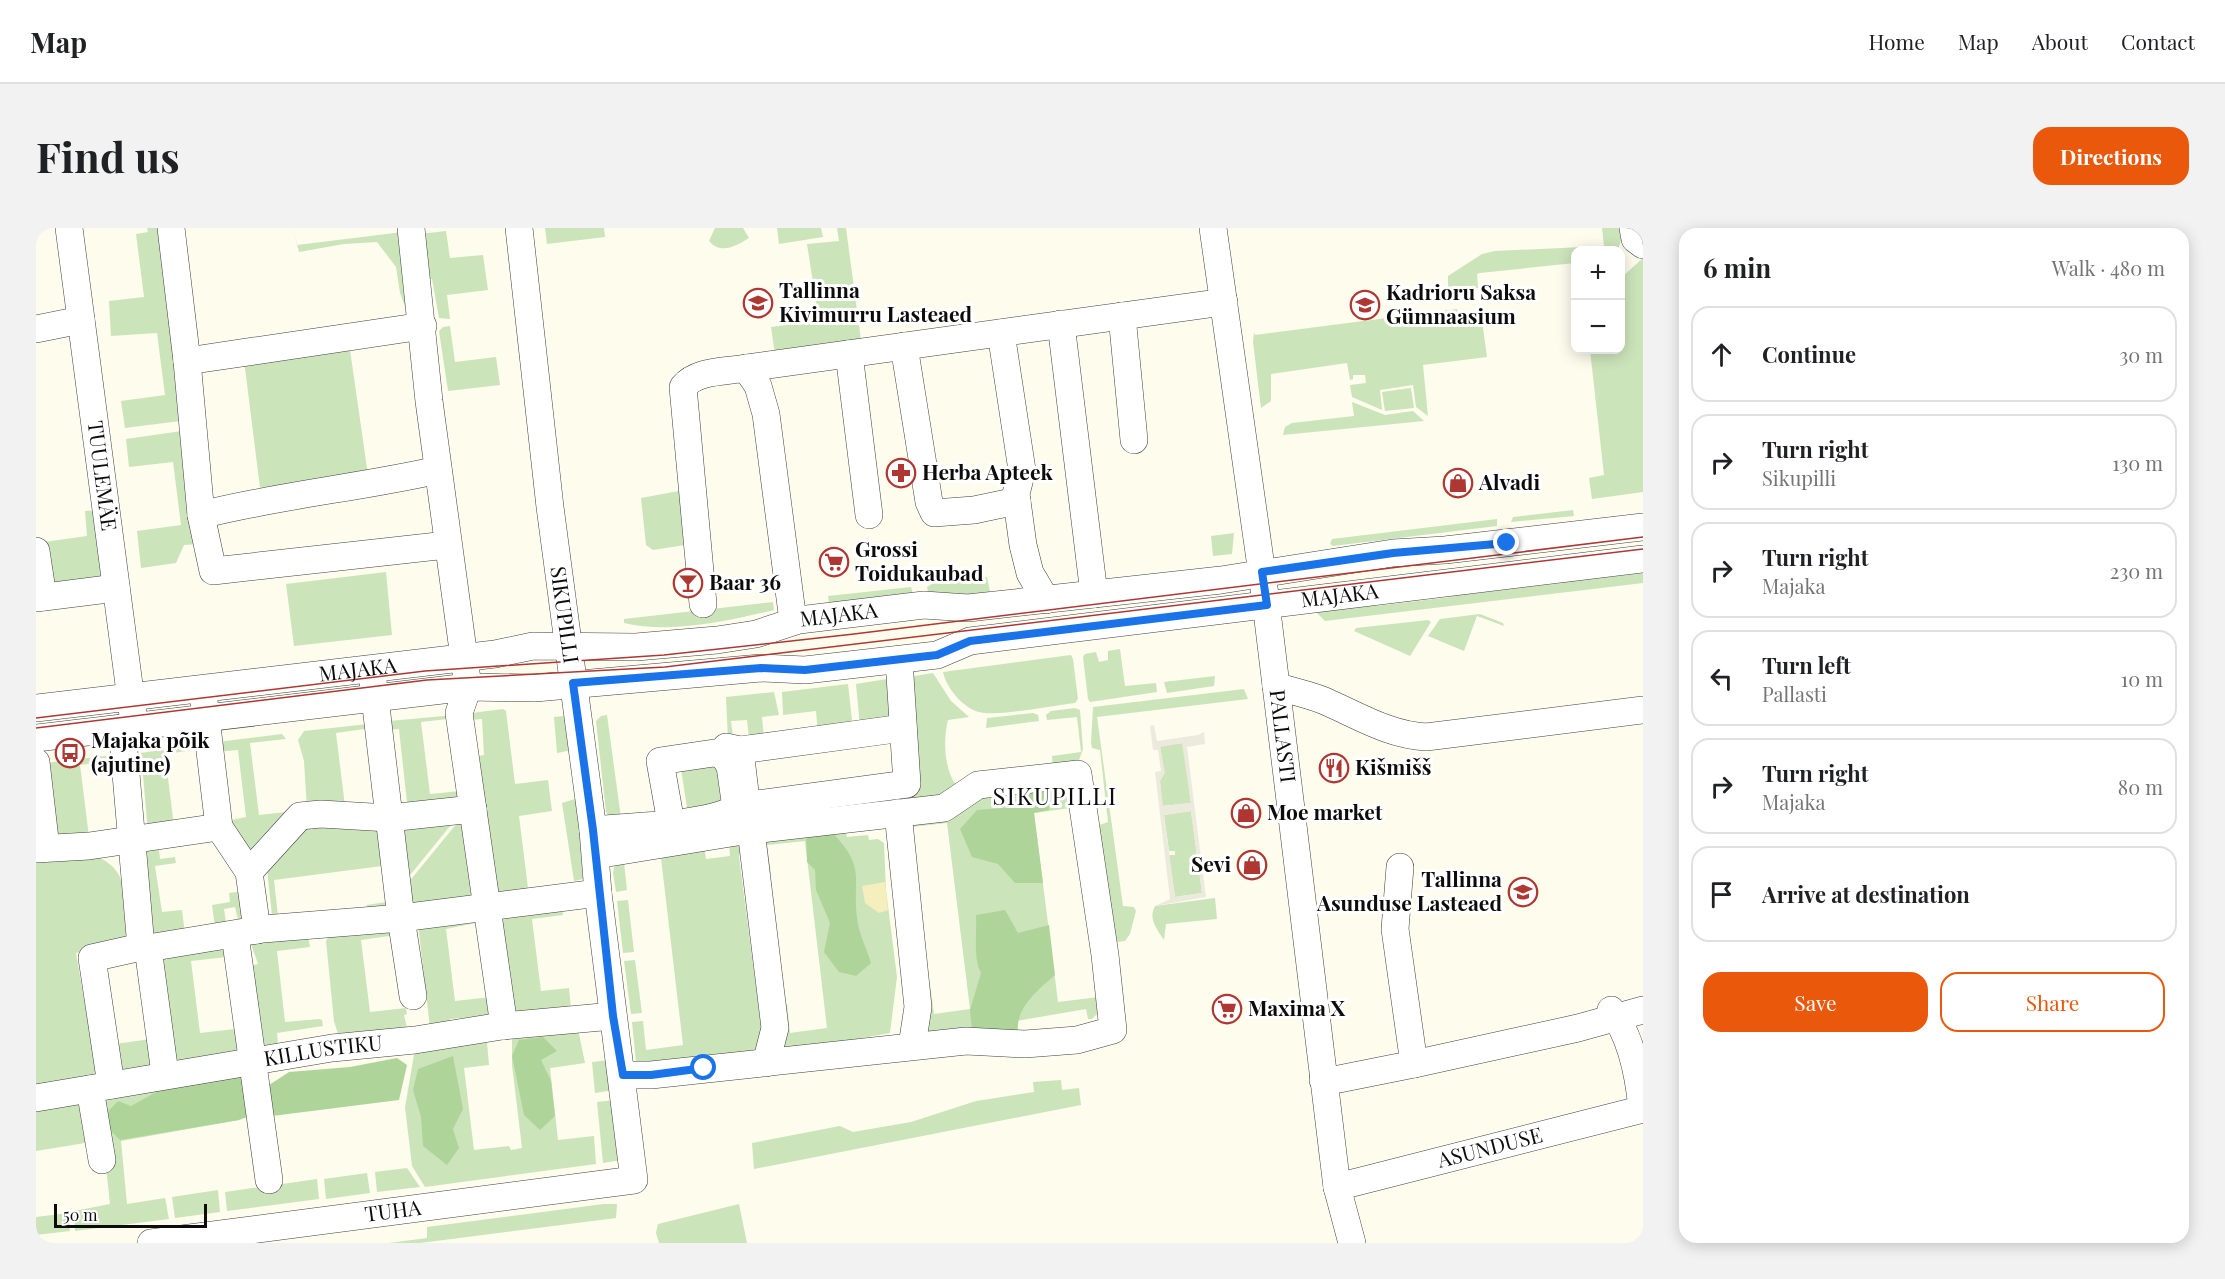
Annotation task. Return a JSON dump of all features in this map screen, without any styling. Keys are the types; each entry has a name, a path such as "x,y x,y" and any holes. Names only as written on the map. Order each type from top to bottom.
{"street":[{"name":"TUULEMÄE","path":"69,228 130,696 128,727 132,838 144,947 165,1074"},
{"path":"171,228 187,361 201,515 213,572 447,545"},
{"path":"411,228 447,545 468,687 459,713 504,1026"},
{"name":"SIKUPILLI","path":"519,228 550,507 570,648 634,1180"},
{"name":"PALLASTI","path":"1213,228 1267,605 1337,1187 1352,1243"},
{"path":"1633,228 1635,239 1643,244"},
{"path":"703,604 682,387 688,380 702,375 746,368 1224,302"},
{"path":"1122,316 1134,440"},
{"path":"36,329 81,320"},
{"path":"1061,324 1094,594"},
{"path":"187,361 423,326"},
{"path":"1001,333 1022,470 1017,501 1023,546 1030,573 1046,600"},
{"path":"904,346 929,502 934,513 974,510 1017,501"},
{"path":"849,354 869,515"},
{"path":"746,368 758,386 766,414 793,621"},
{"path":"201,515 258,500 392,481 438,470"},
{"name":"MAJAKA","path":"36,708 464,657 533,646 636,647 717,640 756,634 793,621 924,605 968,608 1046,600 1221,580 1393,553 1445,550 1643,527"},
{"path":"36,551 40,598 116,588"},
{"name":"MAJAKA","path":"36,738 468,687 536,688 761,668 805,670 899,660 937,655 970,641 1643,559"},
{"path":"899,660 907,784 749,805 733,748 903,728"},
{"path":"372,668 401,918 413,996"},
{"path":"1276,686 1328,702 1368,723 1413,736 1426,737 1643,710"},
{"path":"202,688 219,826 249,872 246,933 250,1060 269,1180"},
{"path":"36,762 41,849 89,846 219,826"},
{"path":"594,842 751,830 944,808 978,785 1078,774 1105,955 1113,1030 1077,1040 966,1041 651,1075 623,1075"},
{"path":"249,872 300,816 321,814 389,818 473,809"},
{"path":"898,813 918,1007 912,1046"},
{"path":"594,842 671,823"},
{"path":"751,830 775,1028 766,1063"},
{"path":"1400,867 1395,929 1414,1064"},
{"path":"102,1160 92,958 144,947 246,933 401,918 598,893"},
{"path":"1323,1080 1340,1079 1414,1064 1614,1014 1643,1010"},
{"path":"1614,1014 1637,1075 1643,1109"},
{"name":"KILLUSTIKU","path":"36,1098 165,1074 332,1048 415,1040 504,1026 613,1016"},
{"name":"ASUNDUSE","path":"1337,1187 1643,1109"},
{"name":"TUHA","path":"151,1243 634,1180"}],"green space":[{"path":"147,228 167,228 188,420 125,428 121,401 165,395 157,333 111,336 109,301 144,297 136,234 148,232"},
{"path":"545,228 604,228 605,237 547,244"},
{"path":"715,228 743,228 749,238 729,248 718,248 709,241"},
{"path":"777,228 821,228 823,237 779,244"},
{"path":"837,228 846,228 861,340 775,355 771,327 819,321 807,244 839,241"},
{"path":"1602,228 1620,228 1619,246 1604,246"},
{"path":"446,231 450,258 483,255 488,290 447,295 450,319 439,318 432,279 425,279 420,234"},
{"path":"403,232 408,315 400,293 396,267 377,242 344,244 299,252 297,245"},
{"path":"1571,248 1571,263 1480,273 1477,274 1478,288 1451,291 1448,287 1448,276 1482,254 1495,251"},
{"path":"1643,258 1643,492 1592,499 1589,478 1604,475 1590,354 1625,354 1625,274"},
{"path":"1457,309 1458,316 1481,313 1487,357 1423,365 1428,416 1416,407 1413,385 1380,390 1382,410 1352,397 1350,385 1366,383 1365,375 1353,375 1353,379 1350,380 1347,363 1271,374 1271,401 1261,408 1253,342 1254,332 1255,335"},
{"path":"450,326 455,362 496,357 500,385 448,391 439,331 443,327"},
{"path":"349,343 368,475 260,488 244,360"},
{"path":"1411,388 1414,408 1385,411 1382,392"},
{"path":"1352,402 1385,415 1413,411 1424,421 1283,435 1285,427 1292,423 1354,416"},
{"path":"189,430 201,544 184,545 176,563 141,568 137,531 181,525 173,462 129,467 126,439"},
{"path":"679,491 685,545 653,550 646,545 641,498"},
{"path":"96,510 105,579 49,588 44,542 87,536 85,511"},
{"path":"1573,510 1574,516 1511,522 1513,517"},
{"path":"1497,519 1497,526 1333,546 1330,544 1332,539"},
{"path":"1234,533 1232,554 1213,556 1211,536"},
{"path":"386,572 392,635 294,646 286,584"},
{"path":"1643,573 1643,583 1325,621 1317,613 1317,606 1368,599 1376,606 1451,597 1456,588 1461,588 1469,594 1561,583 1567,574 1575,581"},
{"path":"987,577 990,592 929,598 927,587 932,584"},
{"path":"911,587 914,598 830,610 828,596"},
{"path":"773,602 774,610 699,625 661,627 624,623 624,619"},
{"path":"1480,614 1503,623 1504,626 1477,616 1464,651 1428,636 1440,619"},
{"path":"1428,620 1431,622 1410,656 1354,631 1356,628"},
{"path":"1120,649 1125,686 1156,683 1157,692 1090,702 1083,657 1085,654 1096,652 1099,662 1108,660 1108,651"},
{"path":"1071,655 1078,699 1075,703 1029,710 985,713 971,709 953,693 943,672"},
{"path":"933,673 951,701 969,717 948,720 946,728 947,762 956,785 947,793 911,808 913,790 908,677"},
{"path":"1215,676 1214,686 1167,693 1164,682"},
{"path":"887,679 893,719 860,727 856,684"},
{"path":"848,684 853,729 818,734 816,711 783,715 782,692"},
{"path":"1244,689 1248,699 1097,717 1123,906 1134,907 1136,911 1130,934 1125,941 1117,942 1094,827 1108,822 1100,750 1092,748 1091,743 1093,707"},
{"path":"774,692 779,715 762,717 764,738 749,738 747,720 731,721 734,745 728,741 726,697"},
{"path":"1075,708 1080,710 1083,749 1078,763 1053,771 1052,756 1081,752 1077,717 1047,720 1046,715 1051,711"},
{"path":"503,709 506,711 515,784 548,780 552,811 519,816 528,888 563,884 563,886 494,900 479,756 484,755 482,719 471,720 472,713"},
{"path":"1033,713 1038,715 1039,721 986,728 987,718"},
{"path":"455,715 456,718 421,722 430,794 460,791 461,800 408,812 399,729 387,730 389,721"},
{"path":"607,715 621,818 608,815 606,812 596,721 601,716"},
{"path":"564,716 572,750 557,753 554,717"},
{"path":"368,724 371,728 336,733 345,806 307,809 304,761 298,740 304,731"},
{"path":"282,734 286,739 250,743 259,815 295,811 256,857 227,821 246,817 238,750 216,752 217,742"},
{"path":"1183,743 1191,803 1162,806 1160,781 1164,773 1160,746"},
{"path":"193,745 201,749 165,754 174,826 148,832 141,753"},
{"path":"113,755 116,760 80,765 89,837 53,840 45,763"},
{"path":"716,756 729,802 687,808 680,762"},
{"path":"1068,780 1070,808 1034,813 1058,1002 1099,997 1098,1013 1092,1019 1088,1019 1086,1009 918,1038 924,986 930,985 934,1014 970,1009 947,823 911,827 909,823 966,800"},
{"path":"1046,783 1049,810 1034,813 1043,883 1015,883 998,864 972,857 960,829 977,810 1027,806 1025,787"},
{"path":"575,799 578,802 583,879 574,881 562,803"},
{"path":"1191,811 1202,893 1175,897 1169,855 1175,855 1175,851 1169,851 1164,815"},
{"path":"467,818 479,903 415,911 403,889 458,822"},
{"path":"455,820 402,885 397,825"},
{"path":"382,823 388,907 367,912 367,905 386,902 382,866 274,880 278,916 272,915 267,869 300,826"},
{"path":"845,828 847,837 868,835 869,840 878,839 884,843 886,890 897,977 890,1033 779,1053 780,1005 787,1004 790,1033 827,1028 805,841 767,845 771,874 765,874 764,841"},
{"path":"830,830 849,853 856,871 858,923 871,963 856,976 839,972 824,952 830,923 816,890 815,870 807,862 806,833"},
{"path":"158,840 160,859 175,857 176,863 155,866 162,912 182,910 185,934 158,936 151,933 141,845"},
{"path":"743,840 739,857 760,1018 771,1023 766,1051 649,1066 636,1062 632,1022 643,1021 646,1050 683,1045 661,858 624,862 627,890 616,892 613,873 615,861 704,845 706,859 730,856 729,842"},
{"path":"89,854 103,859 119,875 125,895 129,933 112,945 76,953 97,1075 36,1085 36,857"},
{"path":"244,891 247,924 238,920 235,907 224,909 227,928 215,927 212,905 230,902 229,893"},
{"path":"1215,898 1217,919 1166,924 1164,940 1156,928 1152,915 1155,906"},
{"path":"561,899 563,915 532,919 541,991 569,988 571,1009 513,1018 501,916"},
{"path":"628,900 634,952 623,953 617,901"},
{"path":"1005,910 1018,933 1049,925 1055,975 1024,1008 1018,1024 1018,1033 972,1031 970,1010 981,973 976,953 976,915"},
{"path":"481,922 446,929 455,1001 491,997 497,1015 450,1019 451,1026 430,1028 418,924 427,923 429,928"},
{"path":"386,926 396,935 361,940 370,1012 406,1008 407,1014 404,1015 407,1028 339,1037 334,1021 326,941 329,935"},
{"path":"308,936 310,947 277,951 285,1022 319,1019 322,1020 323,1026 277,1033 278,1044 259,1050 250,966 258,964 251,944"},
{"path":"223,947 227,957 191,961 200,1033 235,1029 241,1051 173,1063 160,955"},
{"path":"635,960 642,1013 631,1014 624,961"},
{"path":"578,1029 585,1063 550,1068 558,1140 594,1136 596,1164 425,1187 412,1166 405,1107 415,1049 487,1042 489,1065 464,1068 474,1150 509,1146 511,1150 522,1148 512,1065 512,1039 516,1036"},
{"path":"543,1037 557,1051 541,1060 551,1081 555,1116 540,1130 524,1115 512,1056 519,1040"},
{"path":"151,1039 153,1065 124,1071 120,1066 115,1044"},
{"path":"453,1056 463,1109 453,1129 459,1148 447,1165 423,1146 421,1117 413,1090 418,1069"},
{"path":"397,1058 407,1065 399,1100 272,1116 266,1087 289,1072 350,1067"},
{"path":"609,1060 614,1090 595,1093 592,1062"},
{"path":"239,1074 239,1120 121,1141 127,1204 165,1198 169,1219 75,1231 74,1211 110,1204 99,1101"},
{"path":"243,1076 247,1117 239,1120 120,1140 100,1120 118,1101 131,1106 169,1085"},
{"path":"1061,1080 1062,1090 1079,1088 1081,1105 754,1169 752,1143 840,1126 853,1132 911,1122 976,1101 1034,1092 1033,1082"},
{"path":"614,1100 621,1160 603,1163 597,1102"},
{"path":"83,1103 91,1142 36,1151 36,1110"},
{"path":"407,1168 420,1187 377,1192 375,1172"},
{"path":"367,1173 370,1193 326,1199 324,1179"},
{"path":"317,1179 319,1199 227,1211 225,1192"},
{"path":"218,1190 220,1212 175,1218 172,1197"},
{"path":"617,1204 616,1218 420,1243 389,1243 427,1238 427,1227"},
{"path":"739,1204 747,1243 659,1243 656,1233 658,1224"},
{"path":"68,1213 70,1231 36,1235 36,1217"}],"sand":[{"path":"885,882 888,910 879,913 865,903 862,886"}],"shaded area":[{"path":"1154,725 1157,741 1198,735 1204,732 1205,744 1187,747 1206,897 1155,906 1170,899 1155,772 1161,771 1158,750 1153,750 1150,726","holes":["1182,743 1191,803 1163,806 1160,781 1165,773 1160,747","1191,811 1202,893 1175,897 1164,815"]}],"tram line":[{"path":"36,718 425,671 664,655 854,634 1643,537"},
{"path":"36,728 427,680 665,667 1643,549"}],"place":[{"name":"Tallinna Kivimurru Lasteaed","path":"758,303"},
{"name":"Kadrioru Saksa Gümnaasium","path":"1365,305"},
{"name":"Herba Apteek","path":"901,473"},
{"name":"Alvadi","path":"1458,483"},
{"name":"Grossi Toidukaubad","path":"834,562"},
{"name":"Baar 36","path":"688,583"},
{"name":"Majaka põik (ajutine)","path":"70,753"},
{"name":"Kišmišš","path":"1334,768"},
{"name":"Moe market","path":"1246,813"},
{"name":"Sevi","path":"1252,865"},
{"name":"Tallinna Asunduse Lasteaed","path":"1523,892"},
{"name":"Maxima X","path":"1227,1009"}],"district":[{"name":"SIKUPILLI","path":"1055,797"}],"route":[{"path":"704,1068 651,1075 623,1075 613,1016 593,830 573,683 761,668 792,671 937,655 970,641 1267,605 1262,572 1393,553 1507,543"}]}
